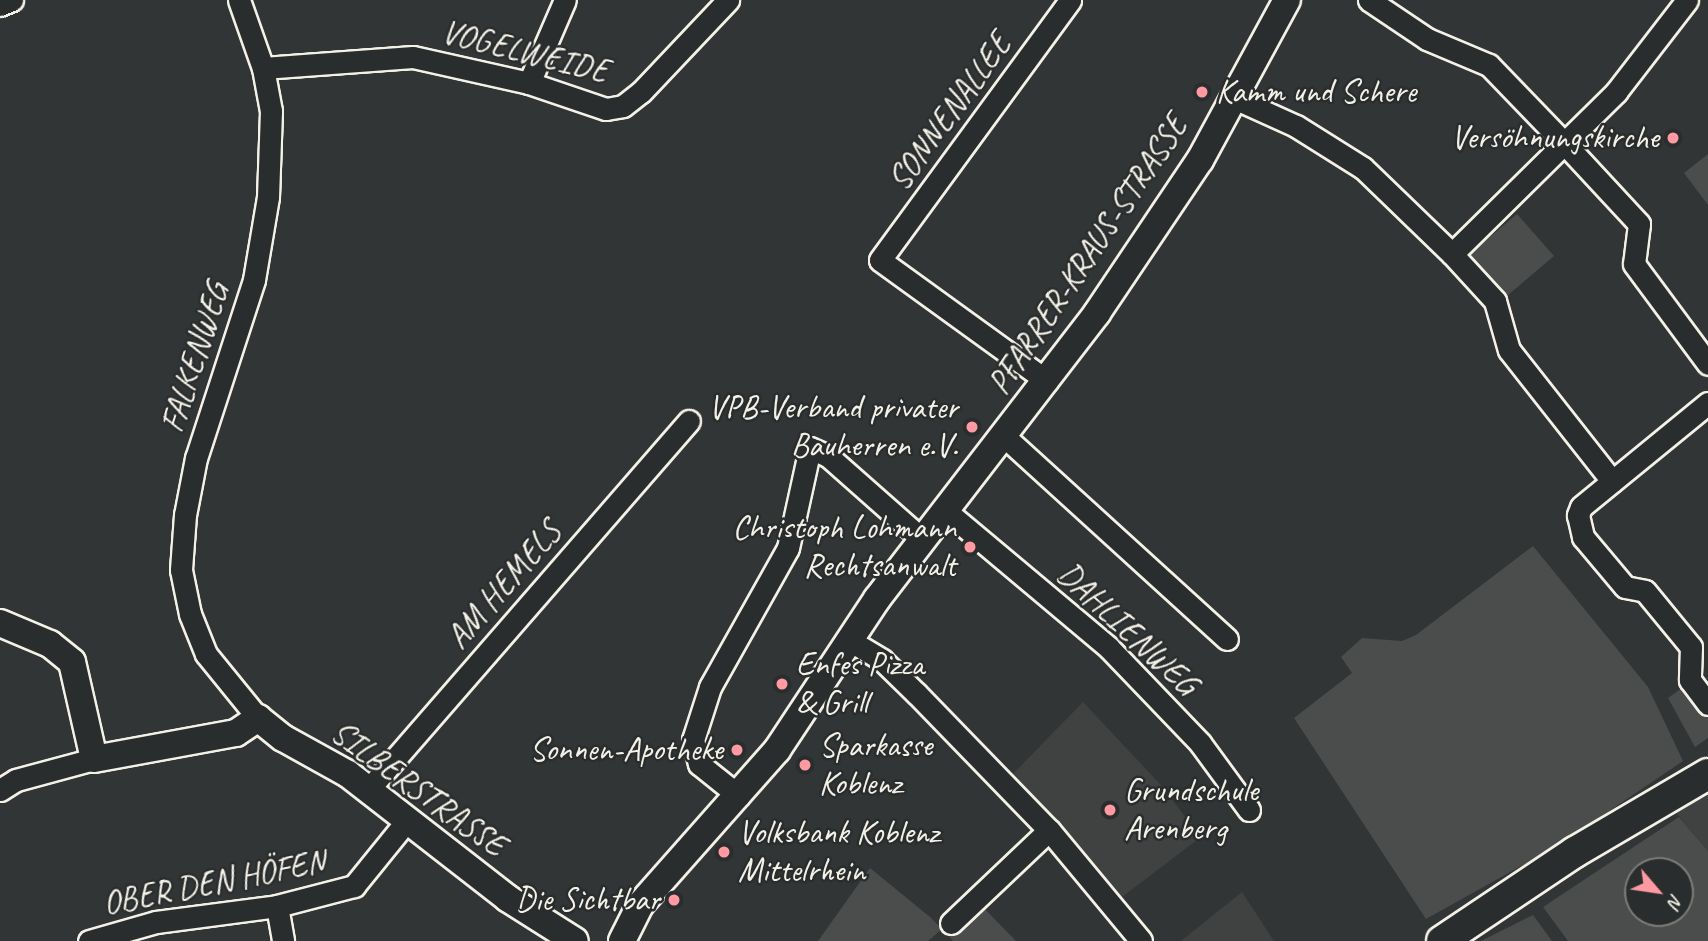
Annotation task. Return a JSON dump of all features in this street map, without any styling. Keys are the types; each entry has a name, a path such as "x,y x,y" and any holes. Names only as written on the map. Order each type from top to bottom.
{"main road":[{"path":"1442,941 1575,852 1708,754"},
{"path":"1575,852 1708,774"}],"street":[{"path":"0,5 12,0"},
{"name":"FALKENWEG","path":"239,0 263,68 271,111 268,197 254,280 197,458 185,515 181,570 190,614 206,654 258,718"},
{"path":"529,83 565,0"},
{"name":"VOGELWEIDE","path":"263,68 413,57 529,83 606,109 623,106 728,0"},
{"name":"SONNENALLEE","path":"1047,381 880,260 1070,0"},
{"name":"PFARRER-KRAUS-STRASSE","path":"622,941 640,905 739,796 795,725 849,640 1047,381 1166,214 1287,0"},
{"path":"1369,0 1435,44 1489,65 1565,144 1639,224 1634,264 1708,364"},
{"path":"1452,254 1565,144 1623,83 1687,0"},
{"path":"1234,98 1296,126 1363,168 1452,254 1494,301 1509,350 1612,481"},
{"path":"1708,403 1581,507 1583,537 1625,587 1645,591 1691,647 1690,680 1708,704"},
{"name":"AM HEMELS","path":"368,790 689,421"},
{"name":"PFARRER-KRAUS-STRASSE","path":"1005,437 1227,639"},
{"path":"739,796 695,758 696,726 710,687 788,548 810,448 828,456 923,540"},
{"name":"DAHLIENWEG","path":"946,511 1110,648 1200,743 1249,810"},
{"path":"0,623 50,644 72,662 94,760"},
{"path":"849,640 891,668 1049,830 1141,941"},
{"path":"0,790 16,780 94,760 236,733 258,718"},
{"name":"SILBERSTRASSE","path":"258,718 368,790 405,823 575,941"},
{"name":"OBER DEN HÖFEN","path":"89,941 156,922 277,906 354,886 405,823"},
{"path":"951,923 1049,830"},
{"path":"277,906 284,941"}],"shaded area":[{"path":"1708,154 1708,205 1684,173"},
{"path":"1517,214 1554,256 1501,301 1465,258"},
{"path":"1533,546 1648,687 1683,761 1559,845 1426,919 1294,718 1352,673 1341,657 1362,638 1402,641 1416,635"},
{"path":"1686,685 1708,714 1708,738 1695,747 1668,698"},
{"name":"Grundschule Arenberg","path":"1083,702 1159,783 1201,837 1122,897 1009,778"},
{"path":"1708,788 1708,851 1673,809"},
{"path":"1679,817 1708,851 1708,941 1568,941 1543,907"},
{"path":"870,868 942,929 928,941 818,941"},
{"path":"1242,892 1274,941 1181,941"},
{"path":"979,903 1016,941 953,941 946,933"},
{"path":"1533,915 1552,941 1481,941"}],"place":[{"name":"Kamm und Schere","path":"1202,92"},
{"name":"Versöhnungskirche","path":"1673,138"},
{"name":"VPB-Verband privater Bauherren e.V.","path":"972,427"},
{"name":"Christoph Lohmann Rechtsanwalt","path":"970,547"},
{"name":"Enfes Pizza & Grill","path":"782,684"},
{"name":"Sonnen-Apotheke","path":"737,750"},
{"name":"Sparkasse Koblenz","path":"805,765"},
{"name":"Grundschule Arenberg","path":"1110,810"},
{"name":"Volksbank Koblenz Mittelrhein","path":"724,852"},
{"name":"Die Sichtbar","path":"674,900"}]}
